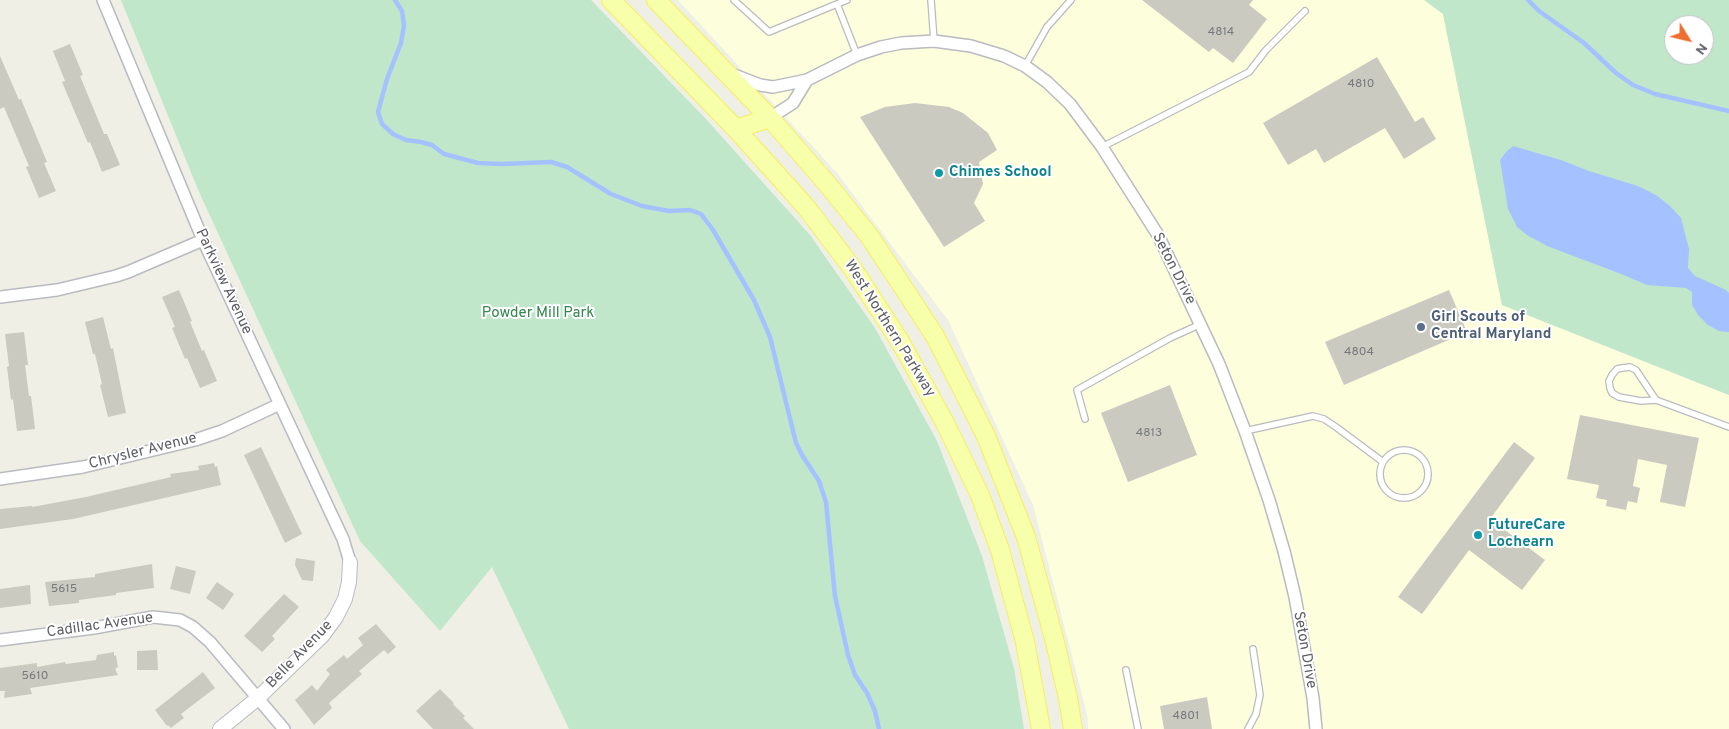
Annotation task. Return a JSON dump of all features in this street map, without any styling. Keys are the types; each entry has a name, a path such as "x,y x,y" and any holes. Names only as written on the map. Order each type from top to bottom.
{"main road":[{"name":"West Northern Parkway","path":"611,0 736,129 806,207 848,262 901,343 980,495 1000,550 1025,642 1041,729"},
{"path":"656,0 770,118 829,186 870,238 935,336 990,444 1026,537 1054,638 1073,729"},
{"path":"736,129 770,118"}],"street":[{"name":"Parkview Avenue","path":"103,0 203,240 344,539 350,562"},
{"name":"Seton Drive","path":"723,70 745,80 773,87 807,80 857,55 901,43 934,41 971,46 990,51 1025,66 1047,82 1070,104 1102,147 1158,235 1200,324 1245,431 1269,500 1295,597 1313,698 1316,729"},
{"path":"770,118 793,103 807,80"},
{"path":"0,297 57,290 116,276 203,240"},
{"name":"Chrysler Avenue","path":"0,479 83,467 195,440 222,431 280,404"},
{"name":"Belle Avenue","path":"220,729 258,698 323,635 336,617 347,591 350,562"},
{"name":"Cadillac Avenue","path":"0,640 94,628 153,617 180,620 194,627 210,642 284,729"}],"lane":[{"path":"734,0 769,32 846,0"},
{"path":"931,0 934,41"},
{"path":"1025,66 1047,27 1071,0"},
{"path":"837,4 857,55"},
{"path":"1102,147 1249,72 1266,50 1305,10"},
{"path":"1085,419 1077,390 1170,338 1200,324"},
{"path":"1656,400 1636,370 1630,367 1622,368 1617,369 1612,374 1609,381 1612,393 1619,397 1641,402 1656,400 1729,427"},
{"path":"1245,431 1312,416 1324,419 1383,462"},
{"path":"1405,450 1414,452 1424,459 1428,466 1428,478 1425,487 1419,494 1411,497 1402,498 1392,495 1381,481 1380,472 1383,462 1389,455 1396,452 1405,450"},
{"path":"1248,729 1256,714 1260,695 1253,649"},
{"path":"1126,670 1138,729"}],"shaded area":[{"path":"678,0 1424,0 1443,14 1502,305 1729,395 1729,729 1088,729 1087,714 1033,505 948,320 837,173"}],"green space":[{"name":"Powder Mill Park","path":"121,0 591,0 705,118 810,235 875,328 937,441 982,556 1014,668 1024,729 569,729 492,567 440,631 360,541 199,192"},
{"path":"1424,0 1729,0 1729,395 1502,305 1443,14"}],"water":[{"path":"1513,146 1638,186 1656,195 1670,206 1681,218 1689,249 1688,268 1695,276 1729,293 1729,332 1719,331 1708,325 1698,315 1692,305 1692,292 1686,288 1647,285 1547,246 1517,227 1508,209 1500,160"}],"building":[{"path":"1142,0 1253,0 1249,5 1267,19 1233,63 1213,48 1209,52"},
{"path":"70,44 83,75 80,76 104,134 107,134 120,165 102,172 62,82 65,81 53,51"},
{"path":"0,56 19,100 21,99 47,162 44,163 56,191 39,198 26,167 29,166 4,107 0,109"},
{"path":"1377,57 1415,122 1423,117 1436,139 1404,159 1385,128 1324,163 1316,149 1288,165 1263,123"},
{"name":"Chimes School","path":"915,103 949,107 963,113 988,133 997,150 979,162 983,184 974,203 985,221 944,247 860,117 885,107"},
{"path":"179,290 202,351 204,350 217,381 200,388 172,328 175,327 162,297"},
{"name":"Girl Scouts of Central Maryland","path":"1449,290 1467,332 1344,385 1325,342"},
{"path":"103,317 111,349 113,348 126,413 108,417 95,354 93,354 85,322"},
{"path":"24,332 28,365 25,365 35,429 17,431 13,399 11,400 5,334"},
{"path":"1170,385 1197,455 1128,482 1101,413"},
{"path":"1580,415 1699,438 1685,507 1660,502 1667,465 1638,459 1633,486 1640,488 1637,503 1628,501 1626,510 1606,506 1607,500 1596,498 1599,485 1567,479"},
{"name":"FutureCare Lochearn","path":"1514,442 1535,458 1490,519 1545,560 1522,590 1469,550 1422,614 1398,597"},
{"path":"261,447 302,534 285,543 244,455"},
{"path":"214,463 215,467 217,466 221,485 73,519 0,529 0,509 32,507 86,497 171,477 170,474 199,470 198,466"},
{"path":"296,558 315,561 313,581 302,580 295,565"},
{"path":"152,564 154,588 79,600 79,603 49,606 45,582 95,577 95,574"},
{"path":"176,566 196,571 190,594 170,589"},
{"path":"217,582 234,594 223,610 206,598"},
{"path":"30,585 31,604 0,608 0,589"},
{"path":"284,594 299,607 272,636 275,639 262,652 244,636"},
{"path":"376,624 396,647 388,654 384,650 359,671 362,674 329,703 332,708 314,725 295,700 312,685 317,691 330,674 326,670 344,655 347,659 363,645 358,638"},
{"path":"157,650 158,670 137,670 137,651"},
{"path":"114,652 118,667 115,669 118,675 30,688 32,694 4,698 5,691 0,691 0,668 37,663 37,667 65,662 66,664 96,660 97,655"},
{"path":"203,672 215,688 181,714 184,718 171,728 167,726 155,710"},
{"path":"440,689 454,703 465,716 463,718 474,729 433,729 416,711"},
{"path":"1207,697 1212,729 1164,729 1160,706"}],"waterway":[{"path":"395,0 402,11 404,26 401,43 387,79 378,112 382,124 393,134 406,140 432,145 444,154 478,163 551,162 567,167 611,194 642,206 669,211 690,210 701,214 713,230 754,300 770,337 796,443 819,481 826,502 835,596 848,655 855,675 867,693 875,711 879,729"},
{"path":"1528,0 1539,11 1584,43 1616,73 1633,85 1655,94 1729,111"}],"place":[{"name":"Chimes School","path":"939,173"},
{"name":"Girl Scouts of Central Maryland","path":"1421,327"},
{"name":"FutureCare Lochearn","path":"1478,535"}]}
